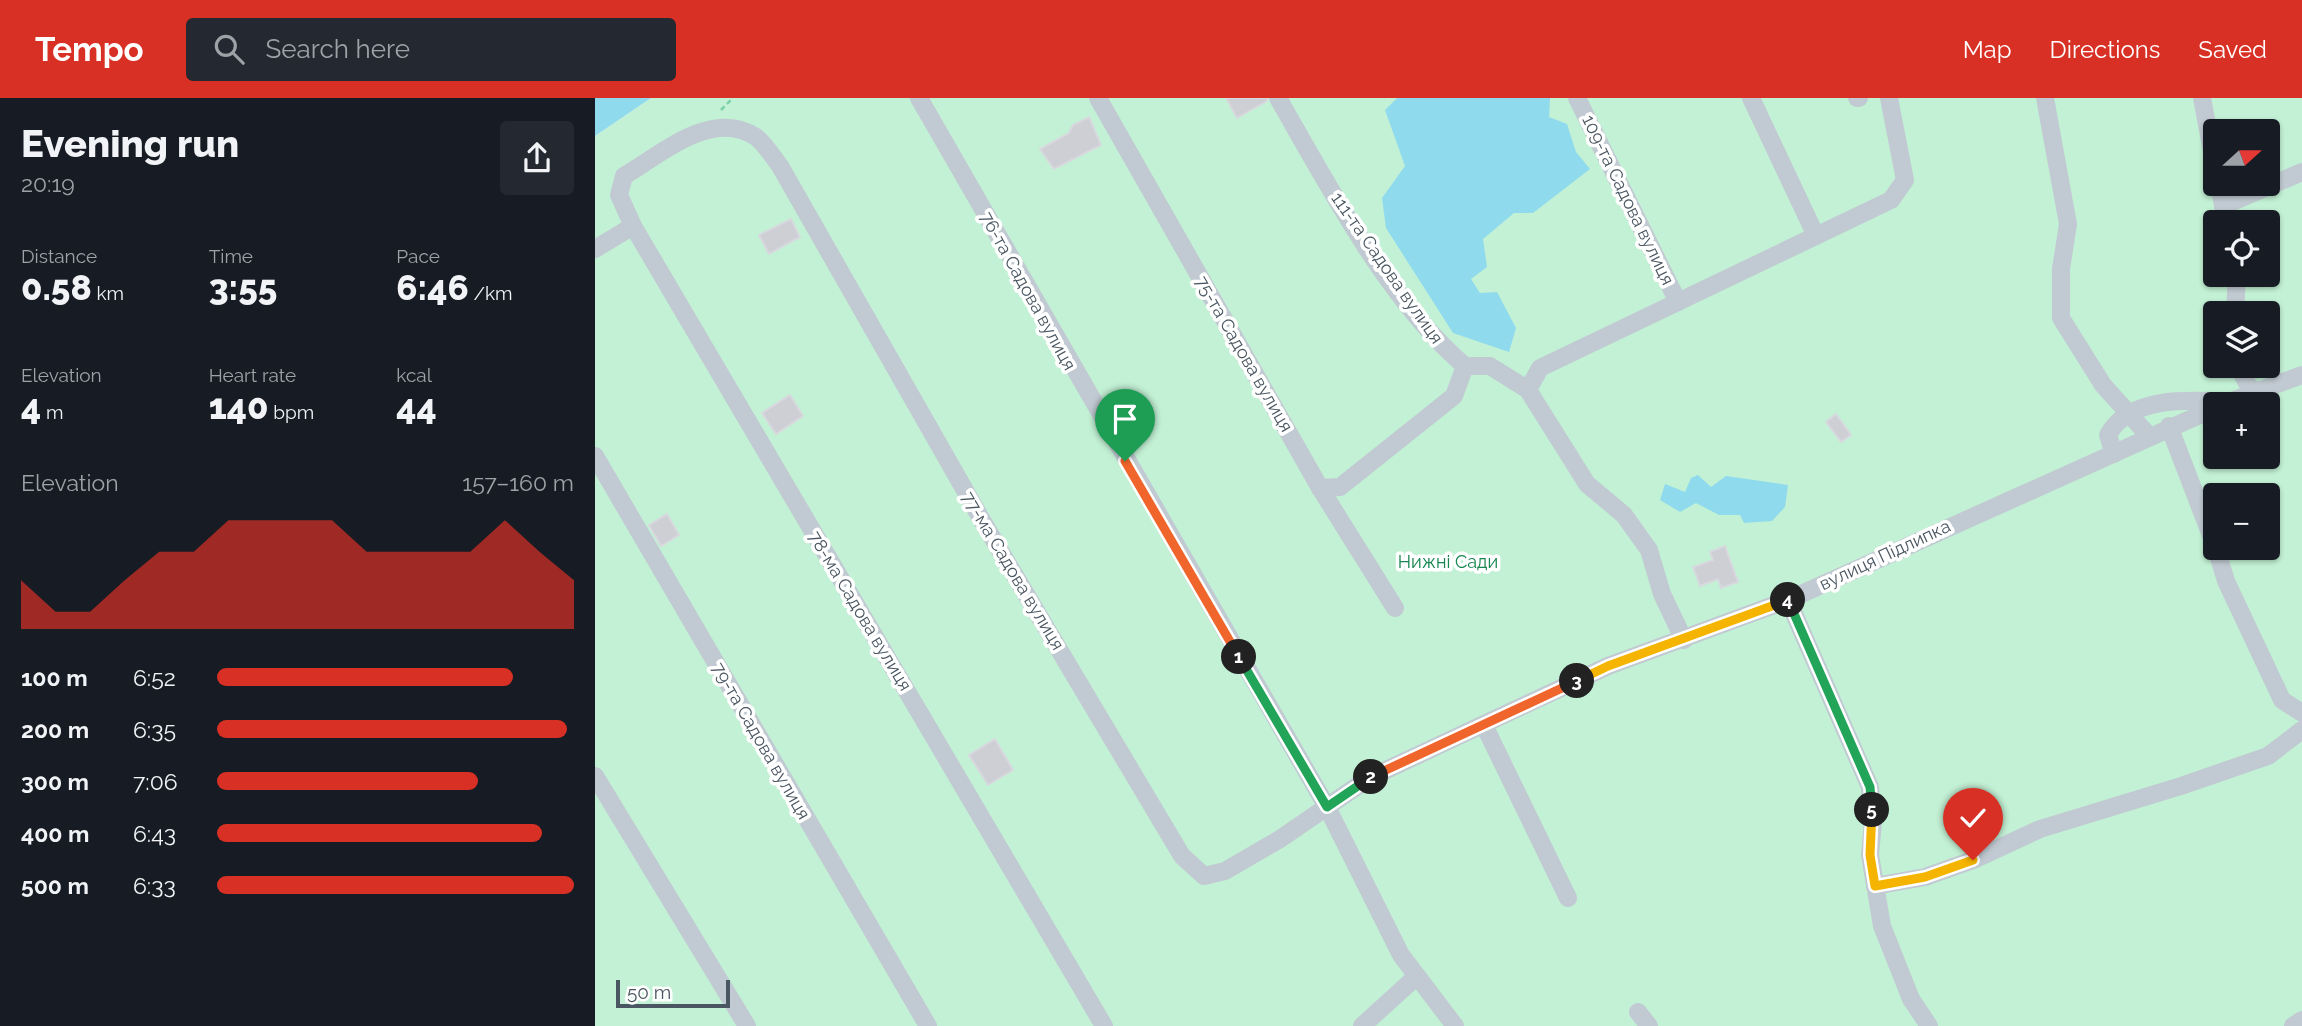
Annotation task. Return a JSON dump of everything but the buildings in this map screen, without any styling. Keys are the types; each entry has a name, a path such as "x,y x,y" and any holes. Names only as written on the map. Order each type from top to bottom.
{"street":[{"name":"76-та Садова вулиця","path":"919,98 1327,807 1401,955 1455,1026"},
{"name":"75-та Садова вулиця","path":"1098,98 1320,488 1395,608"},
{"name":"111-та Садова вулиця","path":"1278,98 1348,219 1434,340 1465,366"},
{"name":"109-та Садова вулиця","path":"1577,98 1678,302"},
{"path":"1751,98 1816,236"},
{"path":"1528,390 1540,368 1891,200 1905,180 1889,98"},
{"path":"2045,98 2068,225 2061,269 2061,318 2103,385 2148,436"},
{"path":"2202,98 2206,119"},
{"name":"77-ма Садова вулиця","path":"618,195 624,176 698,132 731,127 757,138 781,166 983,522 1182,856 1204,876 1225,871 1280,839 1327,807"},
{"path":"2232,210 2302,172"},
{"name":"78-ма Садова вулиця","path":"618,195 633,226 1104,1026"},
{"path":"595,249 633,226"},
{"path":"1320,488 1340,487 1454,396 1465,366 1490,366 1528,390 1587,484 1625,515 1649,550 1662,594 1684,640"},
{"name":"вулиця Підлипка","path":"2256,392 2302,375"},
{"path":"2244,378 2256,392"},
{"path":"2114,454 2108,435 2113,425 2131,415 2178,399 2203,402"},
{"name":"вулиця Підлипка","path":"1327,807 1369,778 1608,666 1684,640 1757,609 1788,600 2203,412"},
{"path":"2169,426 2203,514"},
{"name":"79-та Садова вулиця","path":"595,456 928,1026"},
{"path":"2220,560 2227,581 2282,700 2302,713"},
{"path":"1788,600 1870,787 1873,822 1870,855 1882,926 1911,999 1925,1025"},
{"path":"1484,725 1567,898"},
{"path":"1875,886 1925,877 1973,860 2040,829 2182,786 2268,756 2302,730"},
{"path":"595,775 747,1026"},
{"path":"1362,1026 1417,976"},
{"path":"2293,1026 2302,1020"}],"green space":[{"name":"Нижні Сади","path":"651,98 2302,98 2302,1026 595,1026 595,136"}],"water":[{"path":"595,98 651,98 595,136"},
{"path":"1397,98 1550,98 1549,117 1567,124 1576,152 1590,169 1533,213 1514,213 1483,239 1487,267 1471,279 1480,293 1497,292 1516,328 1509,352 1453,333 1386,228 1382,198 1405,166 1385,110"},
{"path":"1698,475 1711,487 1726,476 1788,485 1785,507 1772,521 1744,523 1740,515 1719,515 1696,503 1680,512 1660,500 1665,484 1685,492 1691,478"}],"route":[{"path":"1125,461 1327,807 1369,778 1608,666 1684,640 1757,609 1788,600 1870,787 1873,822 1870,855 1875,886 1925,877 1973,860"}]}
